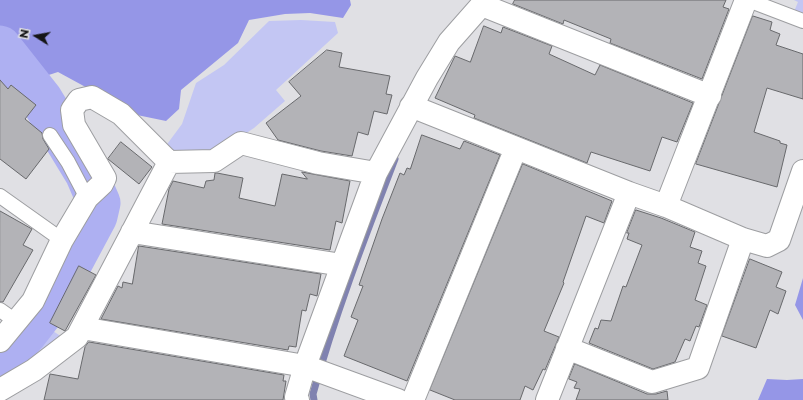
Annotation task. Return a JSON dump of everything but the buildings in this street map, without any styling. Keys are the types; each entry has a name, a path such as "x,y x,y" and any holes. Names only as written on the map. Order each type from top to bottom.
{"street":[{"path":"666,206 747,0"},
{"path":"298,400 296,397 305,366 376,173 449,42 484,2 710,96"},
{"path":"0,341 8,316 33,301 62,240 93,192 105,178 101,168 74,125 72,110 79,100 92,97 121,114 169,162 214,161 241,142 318,163 376,173"},
{"path":"412,106 629,193 666,206 743,239 767,246 779,240 803,171"},
{"path":"413,400 516,148"},
{"path":"0,390 34,370 77,337 169,162"},
{"path":"547,400 629,193"},
{"path":"132,232 342,265"},
{"path":"567,348 652,382 698,368 743,239"},
{"path":"82,328 305,366 398,400"}],"lane":[{"path":"747,0 803,21"},
{"path":"50,135 68,162 93,192"},
{"path":"0,196 62,240"}],"shaded area":[{"path":"0,0 350,0 351,5 343,18 310,13 285,14 249,20 238,43 181,90 179,109 166,121 137,115 58,72 37,77 29,74 20,66 1,69"},
{"path":"794,0 803,0 803,18 793,14 798,2"},
{"path":"301,20 335,22 338,33 276,90 285,101 254,128 242,136 195,158 171,154 165,147 182,124 196,83 224,65 269,21"},
{"path":"803,278 803,320 795,305"},
{"path":"41,323 62,337 0,380 0,374"},
{"path":"767,379 803,379 803,400 758,400"}],"waterway":[{"path":"0,47 41,99 86,173 99,203 96,216 50,302 26,333 0,360"},
{"path":"314,400 313,394 341,305 395,159"}]}
